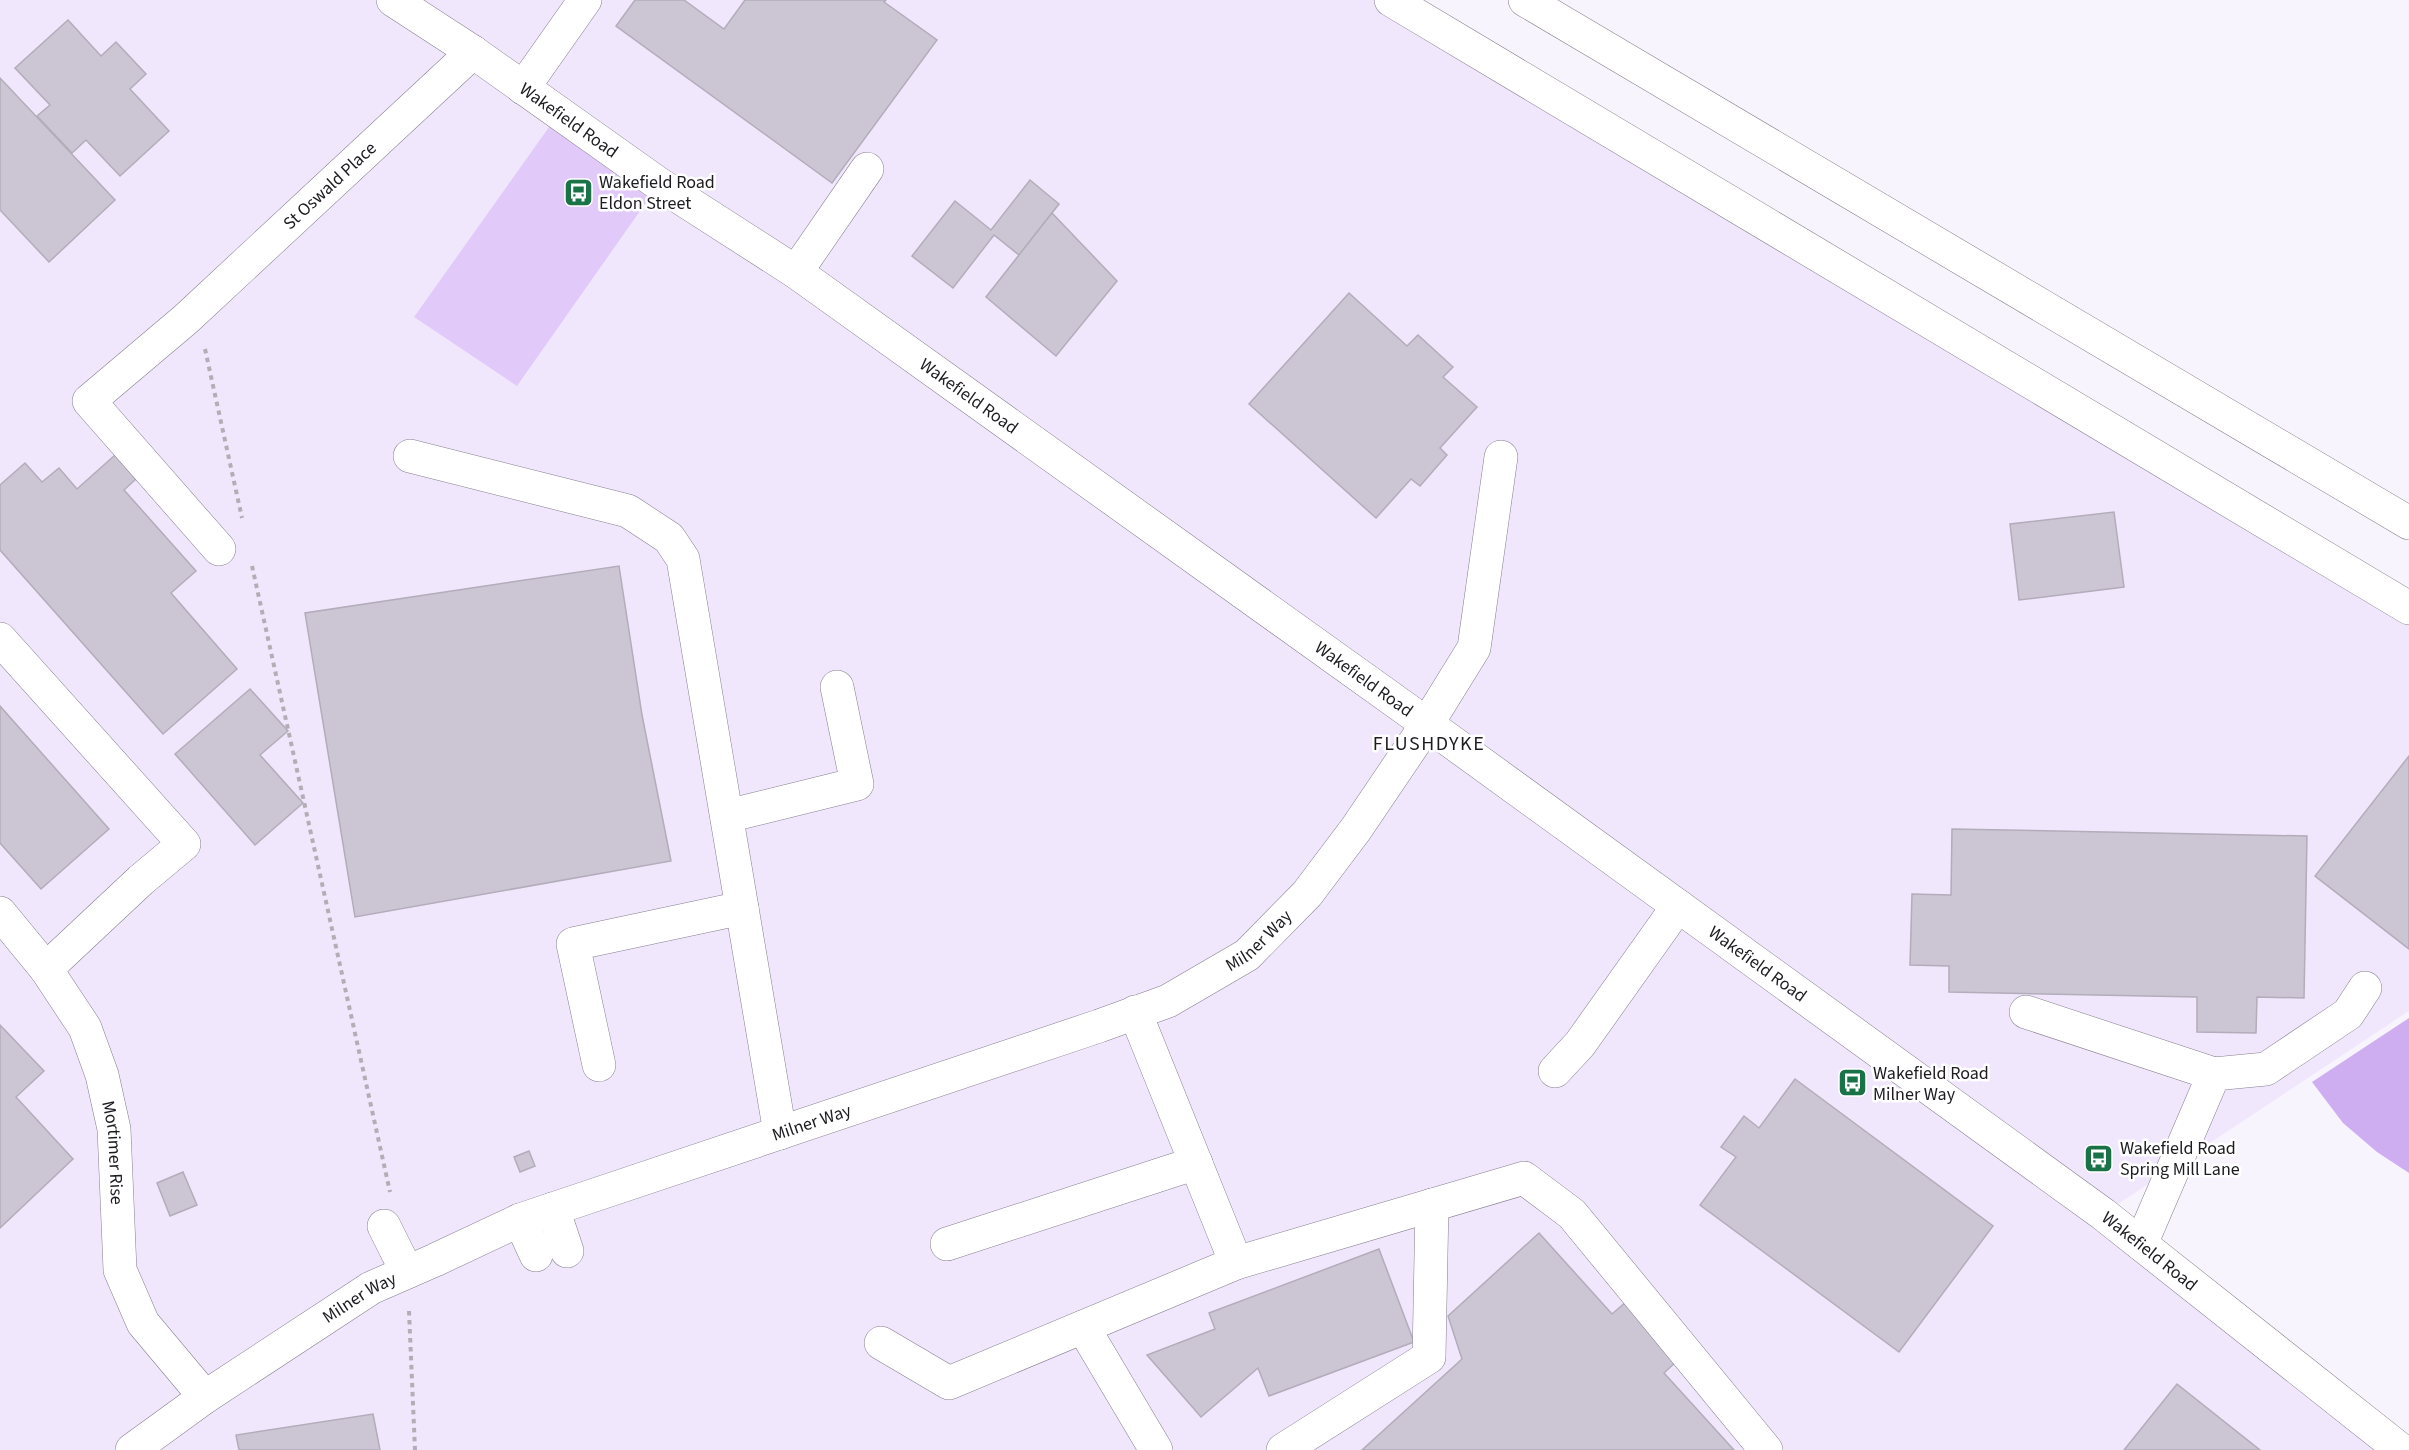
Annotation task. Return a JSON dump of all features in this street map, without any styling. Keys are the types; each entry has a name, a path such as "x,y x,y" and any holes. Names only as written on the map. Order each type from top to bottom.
{"main road":[{"name":"Wakefield Road","path":"393,0 473,52 659,184 796,272 1427,724 2103,1214 2401,1450"},
{"path":"523,88 585,0"},
{"path":"1391,0 2409,608"},
{"path":"1526,0 2409,523"},
{"name":"St Oswald Place","path":"219,549 89,401 186,319 473,52"},
{"path":"796,272 867,169"},
{"path":"410,456 628,511 669,538 682,559 780,1133"},
{"name":"Milner Way","path":"132,1450 206,1397 371,1288 520,1220 1168,1001 1247,955 1306,894 1356,829 1427,724 1474,648 1502,457"},
{"path":"0,639 184,844 141,880 46,969"},
{"path":"727,816 857,784 837,687"},
{"path":"1555,1071 1580,1044 1678,906"},
{"path":"599,1065 573,944 742,908"},
{"name":"Mortimer Rise","path":"0,913 46,969 85,1028 102,1075 114,1129 120,1270 143,1323 206,1397"},
{"path":"2026,1012 2214,1074 2266,1069 2348,1014 2365,988"},
{"path":"1134,1012 1236,1263"},
{"path":"2141,1244 2214,1074"},
{"path":"947,1244 1196,1162"},
{"path":"880,1343 949,1383 1236,1263 1524,1178 1572,1214 1766,1450"},
{"path":"1282,1450 1429,1357 1432,1205"},
{"path":"520,1220 551,1253 553,1209"},
{"path":"388,1214 407,1272"},
{"path":"1083,1328 1156,1450"}],"path":[{"path":"186,319 202,336 243,524"},
{"path":"250,558 388,1214"},
{"path":"407,1272 415,1450"}],"shaded area":[{"path":"0,0 1391,0 2409,608 2409,1011 2103,1214 2401,1450 0,1450"},
{"path":"559,113 659,184 517,386 414,317"},
{"path":"2409,1018 2409,1173 2377,1152 2343,1123 2312,1082"}],"building":[{"path":"635,0 684,0 724,29 745,0 886,0 884,2 937,40 832,183 616,26"},
{"path":"68,20 101,56 116,42 146,74 130,89 169,131 120,176 86,140 72,153 37,116 50,105 15,68"},
{"path":"0,78 115,200 49,262 0,210"},
{"path":"1030,180 1059,204 1019,255 994,235 953,288 912,256 955,201 991,230"},
{"path":"1052,213 1117,281 1056,356 986,297"},
{"path":"1349,293 1407,346 1418,335 1453,367 1443,377 1477,407 1440,448 1447,455 1420,486 1411,479 1376,518 1249,404"},
{"path":"115,455 136,479 124,490 196,571 171,593 237,669 163,734 0,550 0,485 25,463 42,482 59,468 77,489"},
{"path":"2114,512 2124,587 2019,600 2010,524"},
{"path":"619,566 642,715 671,861 355,917 305,613"},
{"path":"250,689 288,731 260,755 303,803 255,845 175,754"},
{"path":"0,706 109,829 41,889 0,843"},
{"path":"2409,756 2409,949 2315,876"},
{"path":"1952,829 2307,836 2304,998 2257,997 2256,1033 2197,1032 2197,997 1949,992 1949,966 1910,965 1912,894 1951,895"},
{"path":"0,1025 44,1071 16,1097 73,1159 0,1228"},
{"path":"1795,1079 1993,1226 1899,1352 1700,1205 1736,1157 1721,1147 1744,1116 1759,1128"},
{"path":"529,1151 535,1166 520,1172 514,1157"},
{"path":"183,1172 197,1205 170,1216 157,1183"},
{"path":"1539,1233 1612,1314 1627,1301 1679,1359 1664,1373 1734,1450 1362,1450 1462,1359 1448,1316"},
{"path":"1379,1249 1414,1342 1269,1396 1258,1368 1201,1417 1147,1355 1215,1329 1209,1313"},
{"path":"2177,1384 2260,1450 2124,1450"},
{"path":"373,1414 380,1450 239,1450 236,1435"}],"place":[{"name":"Wakefield Road Eldon Street","path":"578,192"},
{"name":"Wakefield Road Milner Way","path":"1852,1083"},
{"name":"Wakefield Road Spring Mill Lane","path":"2099,1158"}],"district":[{"name":"FLUSHDYKE","path":"1429,744"}]}
